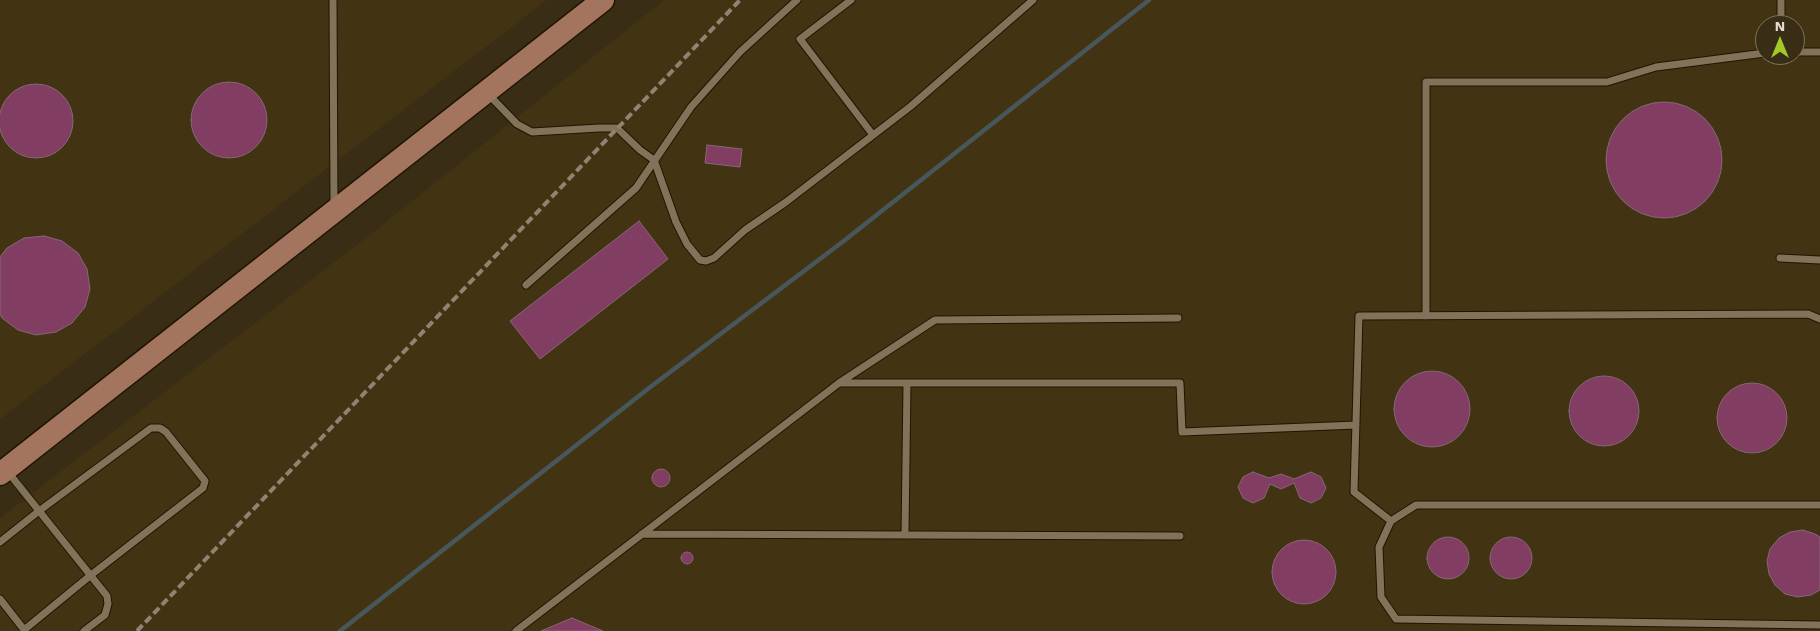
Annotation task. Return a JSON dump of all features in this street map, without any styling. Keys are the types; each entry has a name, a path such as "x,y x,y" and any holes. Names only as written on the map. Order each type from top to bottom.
{"main road":[{"path":"3,472 603,0"}],"lane":[{"path":"333,0 334,212"},
{"path":"526,285 636,188 691,107 740,52 798,0"},
{"path":"850,0 800,39 873,135"},
{"path":"486,92 518,124 532,132 617,128 640,150 654,160 676,222 687,244 700,260 706,261 714,258 745,230 786,202 911,106 1033,0"},
{"path":"1781,0 1781,15"},
{"path":"1805,52 1820,52"},
{"path":"1426,316 1426,82 1607,82 1656,67 1755,54"},
{"path":"1780,258 1820,260"},
{"path":"1391,521 1354,492 1359,316 1808,314 1820,319"},
{"path":"516,631 839,383 935,320 1178,318"},
{"path":"839,383 1180,383 1182,432 1356,425"},
{"path":"905,535 907,383"},
{"path":"0,542 151,428 160,428 166,432 205,481 203,488 90,575 25,631 0,600"},
{"path":"3,472 39,511 107,596 108,604 105,614 84,631"},
{"path":"1820,505 1416,505 1391,521 1379,548 1381,596 1396,619 1820,625"},
{"path":"642,534 1180,536"}],"shaded area":[{"path":"0,0 547,0 0,419"},
{"path":"664,0 1820,0 1820,631 0,631 0,518 357,245"}],"building":[{"path":"229,82 243,85 256,93 264,106 267,120 264,134 256,147 243,155 229,158 215,155 202,147 194,134 191,120 194,106 202,93 215,85"},
{"path":"29,84 43,84 57,90 67,100 73,114 71,135 57,152 43,158 29,158 15,152 5,142 -1,128 -1,114 5,100 15,90"},
{"path":"1664,102 1686,107 1705,119 1717,138 1722,160 1717,182 1705,201 1686,213 1664,218 1642,213 1623,201 1611,182 1606,160 1611,138 1623,119 1642,107"},
{"path":"707,145 742,149 740,167 705,163"},
{"path":"639,221 668,259 540,359 510,321"},
{"path":"44,236 62,241 78,253 87,269 90,289 85,307 72,323 56,332 36,335 18,330 2,318 0,314 0,257 7,248 24,238"},
{"path":"1432,371 1447,374 1459,382 1467,394 1470,409 1467,424 1459,436 1447,444 1432,447 1417,444 1405,436 1397,424 1394,409 1397,394 1405,382 1417,374"},
{"path":"1604,376 1623,382 1633,392 1639,411 1633,430 1623,440 1604,446 1585,440 1575,430 1569,411 1575,392 1585,382"},
{"path":"1752,383 1771,389 1781,399 1787,418 1781,437 1771,447 1752,453 1733,447 1723,437 1717,418 1723,399 1733,389"},
{"path":"661,469 667,472 670,478 667,484 661,487 655,484 652,478 655,472"},
{"path":"1253,472 1269,478 1281,474 1294,479 1311,472 1321,477 1326,488 1321,498 1311,503 1300,498 1294,483 1281,489 1270,484 1264,498 1253,503 1243,498 1238,487 1243,477"},
{"path":"1803,530 1820,537 1820,590 1811,595 1798,597 1785,594 1775,585 1769,574 1767,561 1770,549 1779,538 1790,532"},
{"path":"1448,537 1463,543 1469,558 1463,573 1448,579 1433,573 1427,558 1433,543"},
{"path":"1511,537 1526,543 1532,558 1526,573 1511,579 1496,573 1490,558 1496,543"},
{"path":"1304,540 1316,542 1327,549 1334,560 1336,572 1334,584 1327,595 1316,602 1304,604 1292,602 1281,595 1274,584 1272,572 1274,560 1281,549 1292,542"},
{"path":"685,552 689,552 693,558 689,564 685,564 681,560 681,556"},
{"path":"572,618 603,631 541,631"}],"waterway":[{"path":"340,631 649,388 845,240 1149,0"}],"railway":[{"path":"137,631 740,0"}]}
